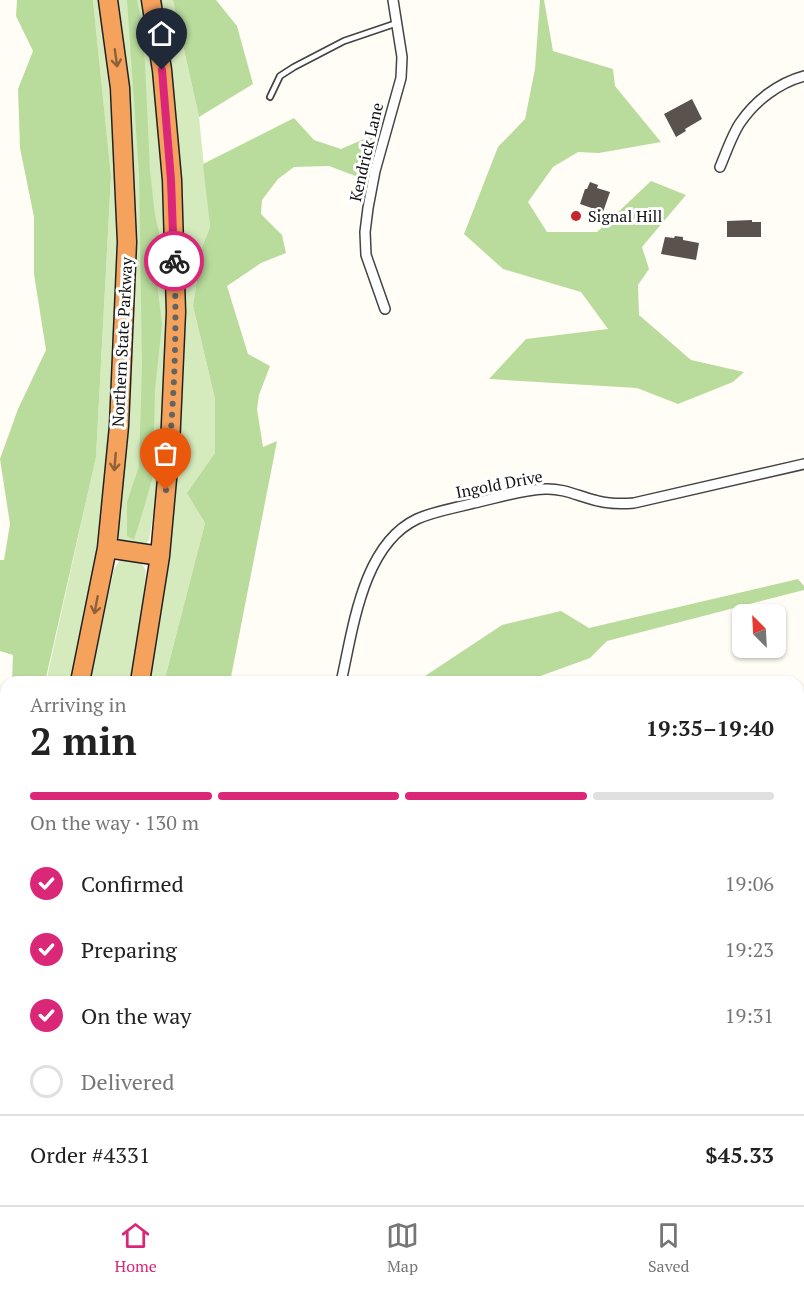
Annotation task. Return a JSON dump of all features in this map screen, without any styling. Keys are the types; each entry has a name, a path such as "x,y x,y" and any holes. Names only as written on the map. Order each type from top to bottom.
{"highway":[{"name":"Northern State Parkway","path":"81,676 107,548 119,426 127,242 120,88 108,0"},
{"path":"141,676 160,556 170,446 176,312 171,169 162,70 151,0"},
{"path":"107,548 160,556"}],"street":[{"name":"Kendrick Lane","path":"385,309 366,255 365,232 375,171 400,78 402,57 393,0"},
{"path":"720,166 739,124 752,109 784,83 804,76"},
{"name":"Ingold Drive","path":"342,676 362,589 381,551 396,534 415,520 446,510 547,489 566,491 614,504 634,503 804,464"}],"lane":[{"path":"270,97 280,76 344,41 397,23"}],"green space":[{"path":"17,0 93,0 111,176 96,457 46,676 12,676 13,655 0,651 0,560 4,560 10,524 0,459 18,409 46,350 34,274 34,217 20,148 18,89 33,51 16,16"},
{"path":"93,0 101,0 117,177 119,327 105,508 73,676 47,676 96,456 111,176"},
{"path":"116,0 144,0 161,135 168,268 168,365 159,480 149,540 145,545 121,543 118,536 122,509 118,500 128,402"},
{"path":"127,0 137,0 141,18 150,171 155,215 162,245 157,282 162,325 155,389 153,476 134,540 127,536 127,502 139,466 142,366 139,174"},
{"path":"160,0 173,0 199,117 210,227 202,247 193,306 215,399 215,453 188,493 205,523 166,676 147,676 167,569 180,436 183,317 181,185 170,56"},
{"path":"173,0 216,0 237,26 253,84 199,117"},
{"path":"540,0 544,0 553,51 613,69 615,86 661,142 599,153 578,152 553,167 528,202 547,232 597,232 651,181 686,195 642,247 649,269 638,285 639,315 691,360 744,372 733,382 678,404 637,388 489,379 526,339 608,329 581,292 503,269 464,234 498,147 525,119 535,69"},
{"path":"294,118 314,140 341,149 380,132 366,180 329,166 294,167 278,179 262,200 261,214 282,235 286,253 261,263 227,286 248,354 270,366 259,395 257,409 263,447 277,441 231,676 166,676 205,523 187,493 215,453 215,399 193,306 202,247 210,227 203,164"},
{"path":"131,556 140,560 146,571 141,616 144,632 135,676 91,676 114,569 121,559"},
{"path":"798,579 804,586 804,590 750,604 732,604 732,609 607,641 590,658 540,676 425,676 502,625 561,611 589,628"}],"building":[{"path":"692,99 702,119 676,137 664,114"},
{"path":"590,182 598,185 597,188 610,192 603,212 580,204"},
{"path":"752,220 752,222 761,222 761,237 727,237 727,221"},
{"path":"675,236 699,243 696,260 661,254 665,237 674,238"}],"way so far":[{"path":"166,490 176,312 174,261"}],"place":[{"name":"Signal Hill","path":"576,216"}],"route":[{"path":"162,70 171,180 174,261"}]}
